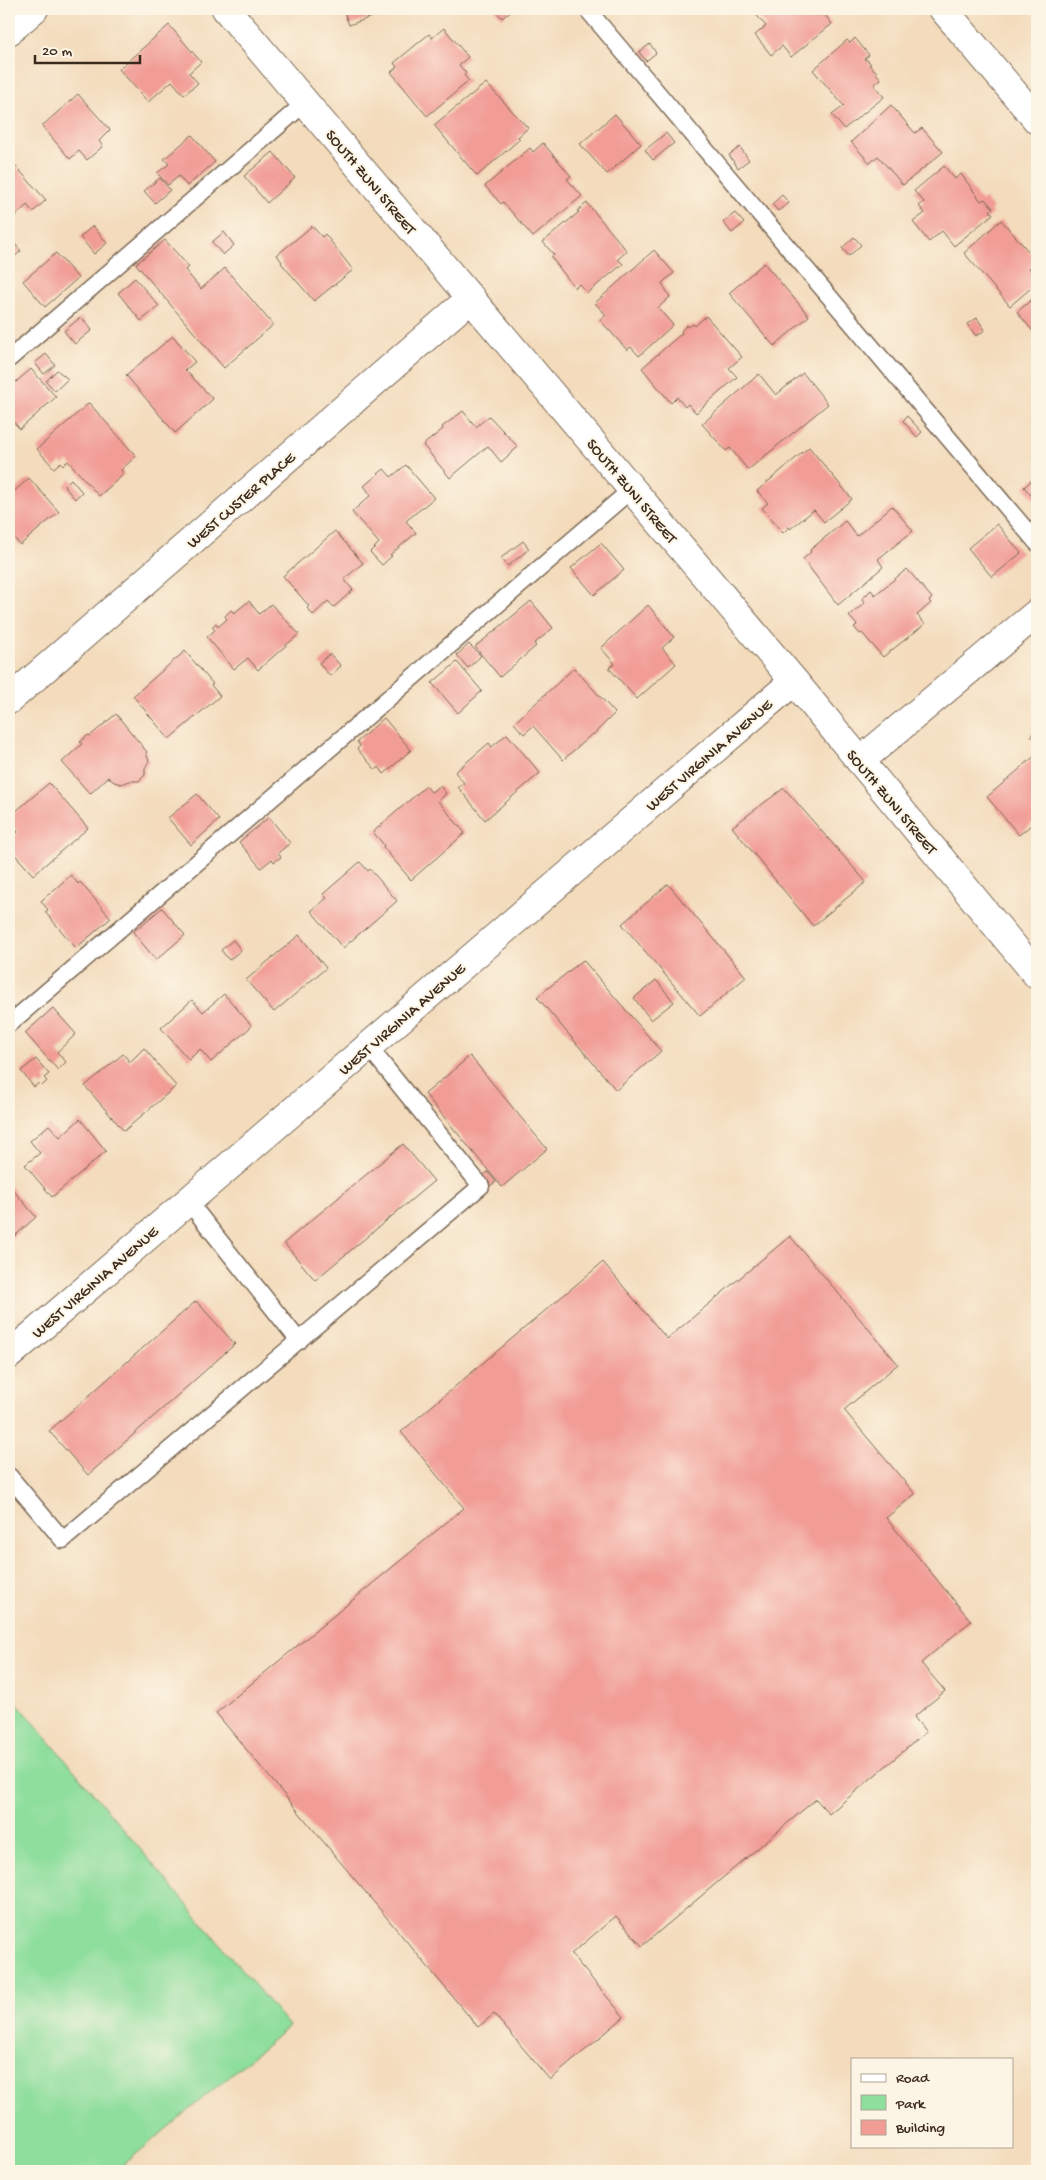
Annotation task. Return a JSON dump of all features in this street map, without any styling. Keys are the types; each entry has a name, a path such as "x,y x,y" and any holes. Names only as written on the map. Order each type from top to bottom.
{"street":[{"path":"9,31 34,9"},
{"name":"SOUTH ZUNI STREET","path":"226,9 794,680 1037,975"},
{"path":"943,9 1037,120"},
{"name":"WEST CUSTER PLACE","path":"9,700 471,298"},
{"path":"860,760 1037,612"},
{"name":"WEST VIRGINIA AVENUE","path":"9,1355 794,680"}],"lane":[{"path":"587,9 1037,543"},
{"path":"9,358 306,102"},
{"path":"9,1024 632,489"},
{"path":"9,1476 64,1540 481,1186 368,1046"},
{"path":"188,1201 299,1341"}],"green space":[{"path":"9,1693 289,2026 116,2171 9,2171"}],"building":[{"path":"343,9 394,9 349,25"},
{"path":"494,9 513,9 502,18"},
{"path":"751,9 799,9 804,14 810,9 820,9 832,24 791,57 782,46 771,55 755,35 766,26"},
{"path":"169,25 201,62 189,73 198,83 184,95 172,81 148,102 119,69"},
{"path":"444,28 468,57 459,65 466,73 464,75 469,81 427,116 391,72 397,67 394,63 429,34 432,38"},
{"path":"855,38 869,55 864,59 871,64 869,65 877,72 881,79 874,85 884,97 844,129 832,115 844,106 813,70 847,40 850,43"},
{"path":"650,44 656,53 646,61 639,52"},
{"path":"486,83 528,128 518,137 520,139 477,176 434,125"},
{"path":"78,94 110,130 99,141 103,146 87,160 79,151 70,159 42,126"},
{"path":"891,105 915,133 922,128 943,152 903,185 878,156 870,163 851,142"},
{"path":"615,114 641,144 607,174 580,144"},
{"path":"666,133 674,143 653,160 645,150"},
{"path":"192,135 215,162 187,186 179,176 168,185 157,173 169,164 164,159"},
{"path":"543,143 571,176 567,179 582,196 533,237 503,202 501,204 485,186 530,148 533,152"},
{"path":"740,147 749,160 738,168 729,155"},
{"path":"273,152 295,178 267,203 244,176"},
{"path":"11,161 46,200 33,212 27,205 9,222 9,163"},
{"path":"944,166 955,179 961,174 981,201 985,199 993,208 990,211 993,214 954,246 942,231 929,242 913,222 925,213 919,206 924,202 914,191"},
{"path":"160,178 170,190 155,203 144,191"},
{"path":"782,195 789,203 778,211 772,204"},
{"path":"587,203 627,251 618,259 623,264 587,293 579,284 575,288 551,257 554,255 543,242"},
{"path":"735,213 744,223 732,233 723,222"},
{"path":"1001,220 1037,261 1029,268 1037,278 1037,283 1010,306 964,253"},
{"path":"93,226 107,243 94,254 80,237"},
{"path":"312,226 322,237 325,234 353,270 314,301 281,263 277,255"},
{"path":"224,232 234,245 223,255 212,242"},
{"path":"854,237 861,245 849,256 842,248"},
{"path":"10,238 21,251 11,260 9,258"},
{"path":"165,240 189,267 185,270 201,289 225,268 273,325 224,368 136,264"},
{"path":"654,250 674,273 662,283 670,297 658,308 673,325 639,356 631,347 627,350 600,320 606,315 595,303"},
{"path":"56,253 78,278 45,307 23,281"},
{"path":"764,263 809,316 774,346 729,293"},
{"path":"135,278 159,306 141,321 118,293"},
{"path":"1037,295 1037,336 1017,312"},
{"path":"706,316 742,357 729,368 737,377 696,413 688,404 685,407 677,397 671,403 642,368 682,333 681,331 687,325 689,327 693,324 695,326"},
{"path":"81,317 92,330 75,344 64,331"},
{"path":"977,318 985,330 976,336 967,324"},
{"path":"173,336 195,362 185,370 213,399 175,433 126,375"},
{"path":"46,354 55,365 44,374 35,363"},
{"path":"31,369 56,397 20,429 9,417 9,388"},
{"path":"57,370 68,379 55,391 46,381"},
{"path":"803,373 828,404 748,470 730,448 726,451 702,424 759,374 776,395"},
{"path":"89,403 136,456 121,470 124,474 99,496 68,461 63,465 61,462 54,468 37,449"},
{"path":"463,411 476,427 489,416 518,447 501,462 488,446 450,478 423,445"},
{"path":"907,416 922,432 917,437 903,421"},
{"path":"809,447 852,499 824,522 814,510 783,533 762,508 768,503 757,491"},
{"path":"406,465 434,498 406,521 416,533 390,555 392,556 382,565 370,552 379,543 352,512 371,495 364,486 384,469 391,477"},
{"path":"1037,476 1037,502 1024,487"},
{"path":"29,478 59,512 20,545 9,532 9,496"},
{"path":"71,479 82,492 75,499 64,486"},
{"path":"892,506 913,531 878,559 883,567 838,605 803,559 811,552 810,550 845,521 857,536"},
{"path":"997,524 1021,553 992,577 968,548"},
{"path":"335,531 363,563 344,579 353,590 334,607 328,601 313,615 307,608 309,606 283,576"},
{"path":"523,541 529,549 508,566 501,558"},
{"path":"601,543 624,570 594,595 571,568"},
{"path":"907,569 932,598 929,601 931,603 917,615 925,624 883,657 862,633 860,634 854,627 857,625 849,616 865,603 862,599 871,590 875,595"},
{"path":"249,601 259,614 271,604 299,634 258,670 248,658 234,669 207,637 215,630 212,627 216,623 218,627 227,619 225,616 231,610 234,613"},
{"path":"531,601 553,628 534,644 536,646 500,677 475,647"},
{"path":"648,605 674,637 662,648 676,664 637,699 609,668 615,664 601,648"},
{"path":"469,644 481,656 468,668 457,655"},
{"path":"185,651 213,684 211,685 220,696 169,739 133,696"},
{"path":"330,654 341,666 330,676 319,663"},
{"path":"457,662 482,691 458,713 432,683"},
{"path":"574,668 615,713 593,735 563,760 533,726 524,734 514,723"},
{"path":"116,714 147,752 149,761 145,768 145,775 139,781 121,784 114,782 108,777 90,794 62,762 82,744 80,742"},
{"path":"384,718 411,750 384,774 379,767 376,770 357,749 360,746 357,742"},
{"path":"1037,730 1037,742 1031,735"},
{"path":"507,734 540,773 485,820 458,787 464,783 455,772 489,743 492,747"},
{"path":"1037,754 1037,820 1019,835 987,797"},
{"path":"49,783 88,828 33,875 9,848 9,840 18,832 9,821 9,817"},
{"path":"426,786 431,792 440,786 446,794 438,801 465,833 411,880 373,832"},
{"path":"784,788 866,882 813,926 732,827"},
{"path":"197,794 219,820 191,845 168,818"},
{"path":"269,817 290,843 278,853 281,857 274,862 272,859 261,868 239,842"},
{"path":"360,862 368,871 370,869 397,901 343,948 311,911 327,898 323,894"},
{"path":"71,875 78,884 80,882 111,918 76,948 45,912 48,910 41,901"},
{"path":"668,884 746,977 700,1016 622,924"},
{"path":"162,908 185,935 156,960 133,932"},
{"path":"299,935 326,968 274,1012 246,980"},
{"path":"233,940 241,950 229,960 221,950"},
{"path":"583,960 661,1051 616,1090 537,997"},
{"path":"656,980 674,1002 651,1020 634,998"},
{"path":"224,994 252,1026 211,1062 200,1049 189,1060 161,1028 192,1000 203,1012"},
{"path":"53,1008 76,1034 57,1052 66,1062 58,1070 25,1033"},
{"path":"144,1048 176,1086 124,1131 85,1086 123,1054 130,1062"},
{"path":"470,1056 547,1149 502,1187 425,1094"},
{"path":"36,1059 49,1074 44,1078 47,1081 42,1086 39,1083 34,1087 21,1071"},
{"path":"80,1119 106,1151 52,1197 25,1165 40,1153 30,1141 49,1125 60,1137"},
{"path":"403,1144 434,1181 315,1280 284,1243"},
{"path":"488,1172 496,1182 487,1188 479,1178"},
{"path":"9,1185 36,1217 9,1241"},
{"path":"790,1236 898,1364 844,1410 915,1494 886,1518 971,1621 921,1663 945,1691 914,1717 926,1732 829,1814 816,1799 642,1946 616,1916 571,1954 624,2017 550,2080 494,2014 478,2027 216,1713 464,1508 401,1432 603,1262 667,1339"},
{"path":"196,1301 235,1344 88,1475 49,1431"}]}
